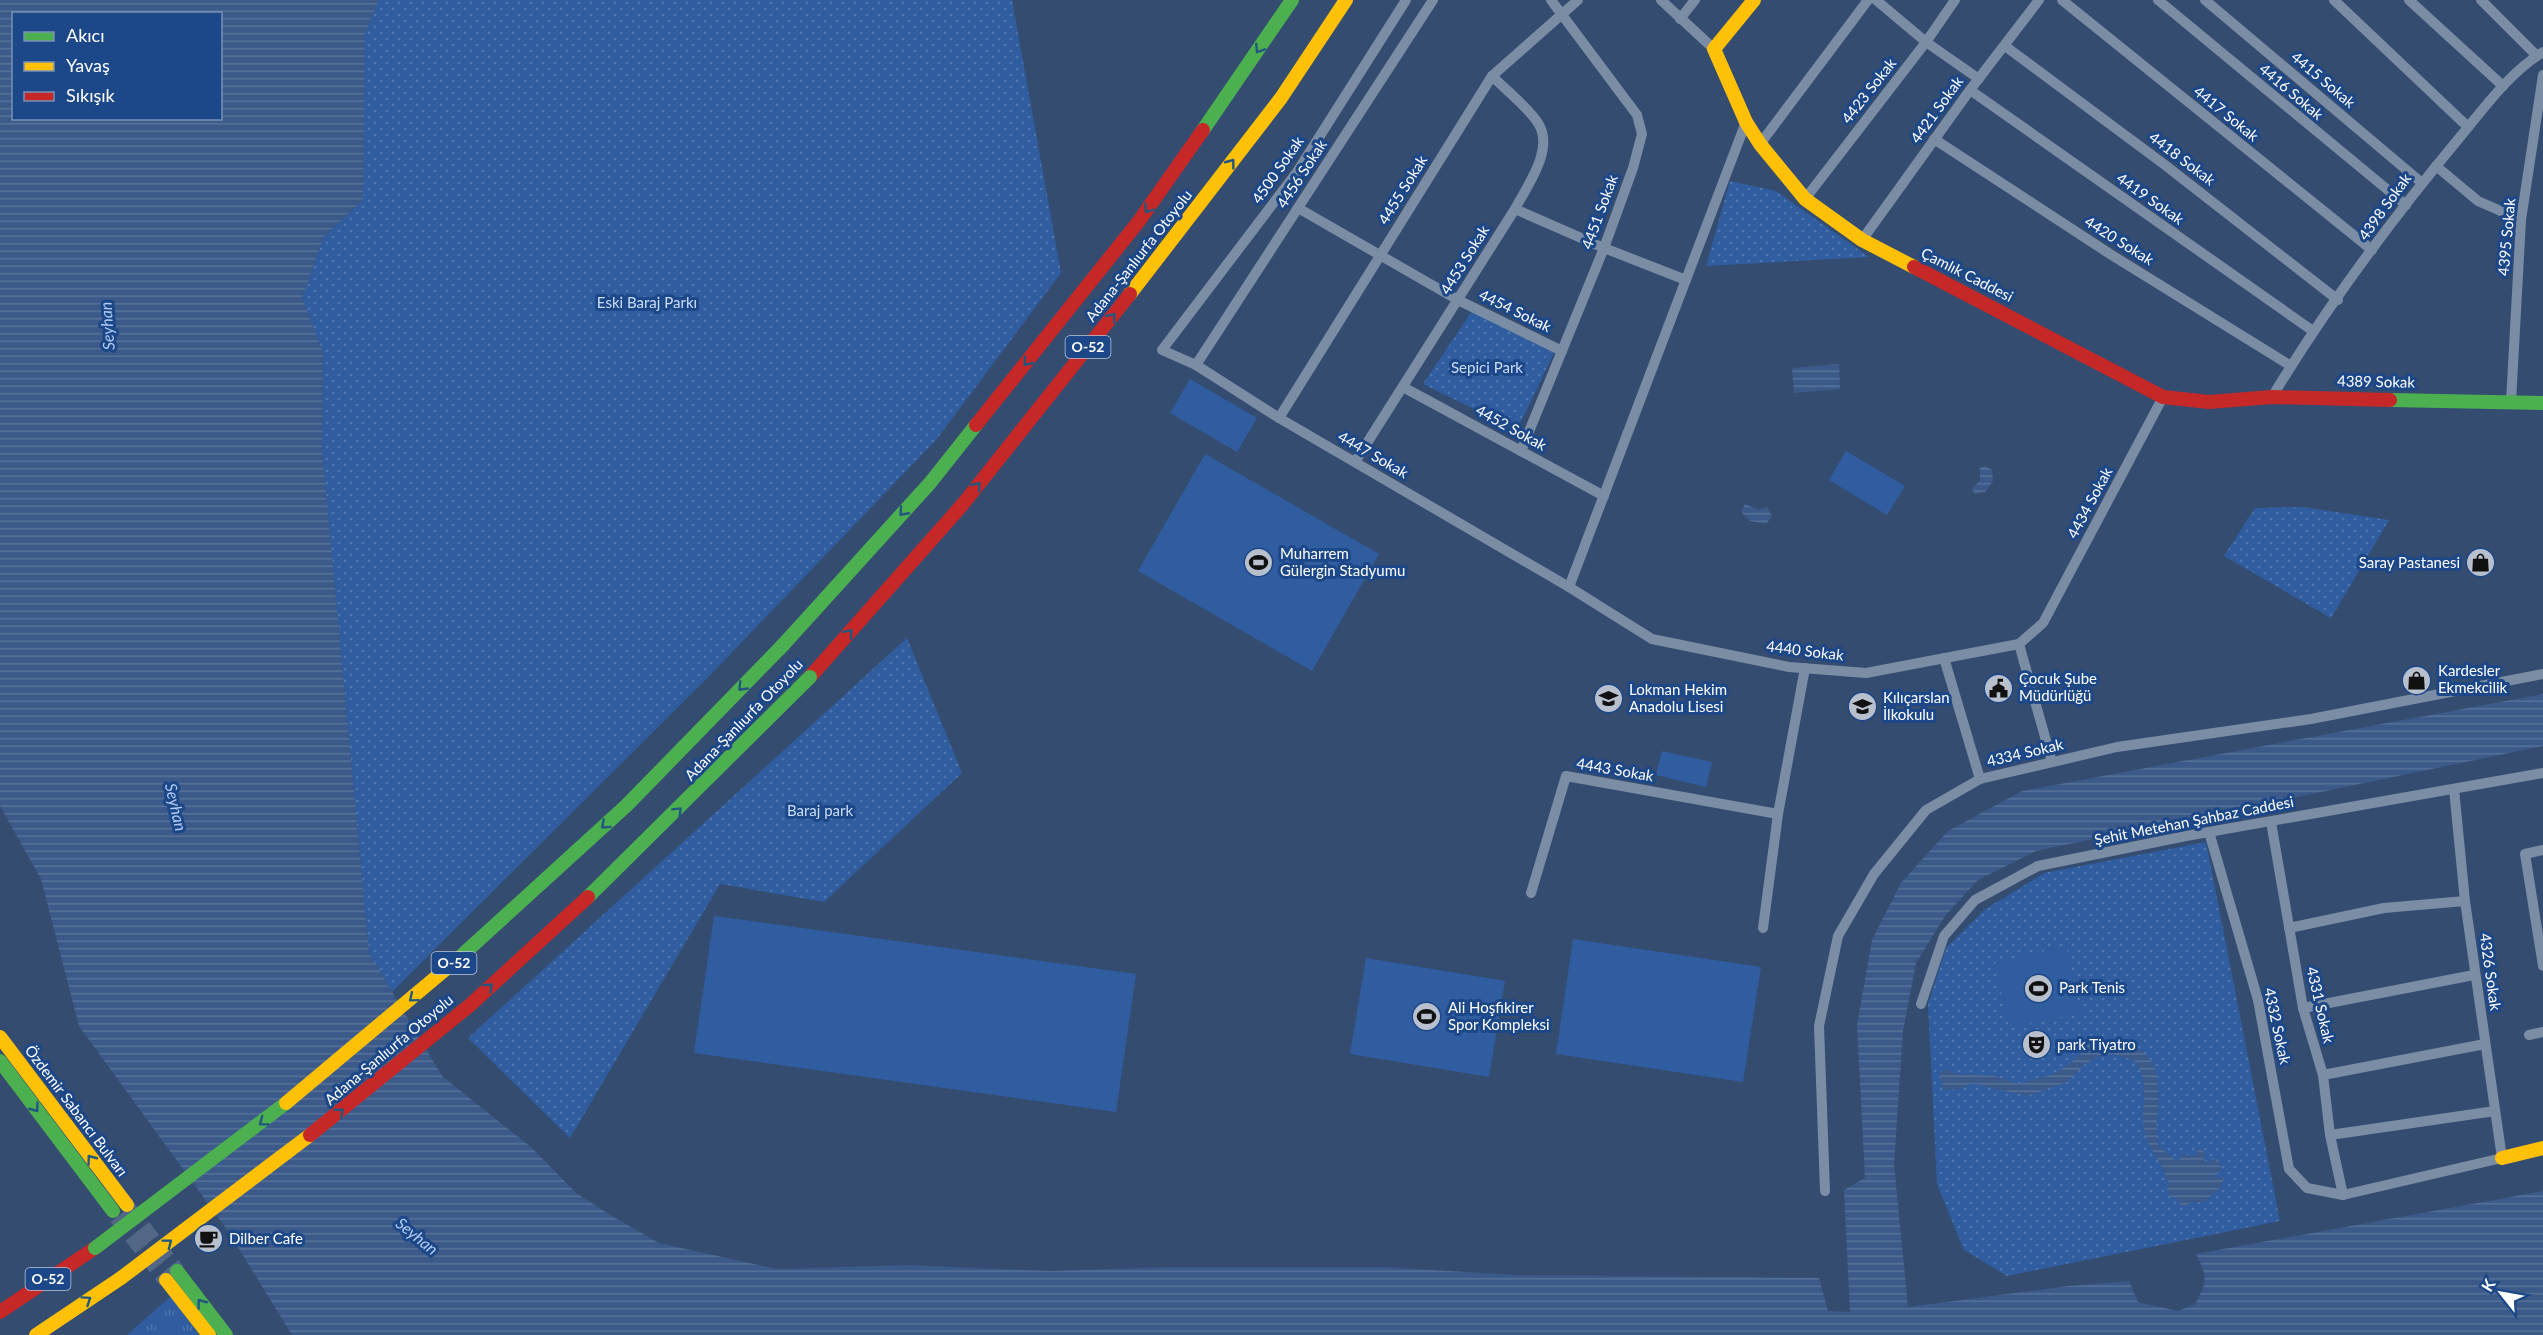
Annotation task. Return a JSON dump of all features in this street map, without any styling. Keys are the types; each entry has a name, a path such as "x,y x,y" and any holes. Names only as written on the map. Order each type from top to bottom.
{"main road":[{"name":"Adana-Şanlıurfa Otoyolu","path":"1,1312 95,1248 278,1111 447,969 627,805 783,645 930,483 1132,230 1241,77 1292,0"},
{"name":"Adana-Şanlıurfa Otoyolu","path":"37,1335 121,1278 301,1144 469,1005 654,836 810,677 963,504 1175,238 1281,98 1346,0"},
{"path":"1714,49 1754,0"},
{"name":"Çamlık Caddesi","path":"1714,49 1746,122 1760,144 1805,199 1862,240 2163,397 2209,402"},
{"name":"4389 Sokak","path":"2209,402 2272,397 2410,398 2438,401 2543,403"},
{"name":"Özdemir Sabancı Bulvarı","path":"0,1037 126,1205"},
{"name":"Özdemir Sabancı Bulvarı","path":"0,1061 113,1211"},
{"path":"2502,1158 2543,1148"},
{"path":"208,1335 172,1276 226,1335"}],"street":[{"name":"4500 Sokak","path":"1162,350 1297,172 1406,0"},
{"name":"4456 Sokak","path":"1196,365 1434,0"},
{"name":"4451 Sokak","path":"1521,451 1604,248 1633,168 1642,134 1637,115 1551,0"},
{"name":"4455 Sokak","path":"1279,418 1492,76 1578,0"},
{"name":"Çamlık Caddesi","path":"1661,0 1714,49"},
{"path":"1680,19 1695,0"},
{"path":"1760,144 1868,0"},
{"path":"1876,0 1926,42 1979,78"},
{"name":"4423 Sokak","path":"1805,199 1926,42 1955,0"},
{"name":"4421 Sokak","path":"1862,240 1970,90 2039,0"},
{"name":"4417 Sokak","path":"2062,0 2372,250"},
{"name":"4416 Sokak","path":"2158,0 2406,205"},
{"name":"4415 Sokak","path":"2205,0 2422,183"},
{"path":"2409,0 2503,86"},
{"path":"2481,0 2540,54"},
{"path":"2337,1 2468,127"},
{"name":"4418 Sokak","path":"2005,46 2165,165 2337,300"},
{"name":"4398 Sokak","path":"2272,397 2313,331 2422,183 2503,86 2540,54"},
{"name":"4395 Sokak","path":"2511,402 2521,220 2543,75"},
{"name":"4453 Sokak","path":"1355,462 1515,209 1536,170 1544,145 1539,124 1492,76"},
{"name":"4419 Sokak","path":"1970,90 2313,331"},
{"path":"1569,587 1746,122"},
{"name":"4420 Sokak","path":"1934,139 2110,254 2291,366"},
{"path":"2436,166 2478,201 2521,220"},
{"name":"4454 Sokak","path":"1298,208 1380,253 1458,300 1562,351"},
{"path":"1515,209 1604,248 1686,280"},
{"name":"4447 Sokak","path":"1162,350 1196,365 1279,418 1569,587"},
{"name":"4452 Sokak","path":"1403,387 1604,496"},
{"name":"4434 Sokak","path":"2019,644 2043,622 2163,397"},
{"name":"4440 Sokak","path":"1569,587 1652,639 1789,667 1866,673 2019,644"},
{"path":"2019,644 2052,762"},
{"path":"1944,658 1980,779"},
{"path":"1763,928 1778,814 1805,669"},
{"name":"4334 Sokak","path":"1825,1191 1819,1026 1838,936 1874,874 1926,810 1980,779 2117,747 2311,719 2543,674"},
{"name":"Şehit Metehan Şahbaz Caddesi","path":"1921,1004 1944,936 1975,900 2038,866 2209,832 2543,773"},
{"name":"4443 Sokak","path":"1531,893 1566,776 1778,814"},
{"name":"4326 Sokak","path":"2454,789 2464,901 2502,1158"},
{"name":"4331 Sokak","path":"2271,822 2303,1008 2323,1075 2330,1135 2343,1195"},
{"name":"4332 Sokak","path":"2209,832 2258,1000 2289,1169 2307,1188 2343,1195"},
{"path":"2543,850 2525,854 2543,966"},
{"path":"2289,928 2384,909 2464,901"},
{"path":"2303,1008 2474,975"},
{"path":"2529,1035 2543,1032"},
{"path":"2323,1075 2485,1044"},
{"path":"2330,1135 2495,1111"},
{"path":"2343,1195 2502,1158"}],"green space":[{"name":"Eski Baraj Parkı","path":"379,0 1012,0 1061,273 936,440 715,670 392,992 369,953 322,450 323,352 302,298 324,236 363,200 365,33"},
{"path":"1730,181 1776,191 1869,257 1706,266"},
{"name":"Sepici Park","path":"1472,311 1554,353 1517,430 1423,384"},
{"path":"1190,379 1257,418 1237,452 1170,413"},
{"path":"1846,451 1905,486 1887,515 1829,480"},
{"name":"Muharrem Gülergin Stadyumu","path":"1205,454 1379,554 1312,671 1138,571"},
{"path":"2303,507 2389,520 2331,618 2224,556 2255,508"},
{"name":"Baraj park","path":"907,638 962,773 824,902 720,884 570,1138 468,1038"},
{"path":"1662,751 1712,762 1706,787 1656,775"},
{"path":"2206,842 2280,1221 2007,1276 1964,1250 1937,1184 1928,1004 1946,948 1984,910 2044,873"},
{"path":"714,916 1136,974 1116,1112 694,1053"},
{"path":"1573,939 1761,967 1743,1082 1556,1054"},
{"name":"Park Tenis","path":"2066,946 2081,1013 2009,1028 1995,963"},
{"name":"Ali Hoşfikirer Spor Kompleksi","path":"1366,958 1505,981 1489,1077 1350,1054"},
{"path":"171,1296 199,1335 127,1335"}],"water":[{"name":"Seyhan","path":"0,0 379,0 365,33 363,200 324,236 302,298 323,352 322,450 369,953 442,1076 532,1148 576,1193 612,1216 659,1243 777,1269 908,1265 1049,1271 1168,1267 1384,1267 1514,1275 1819,1278 1828,1311 1850,1312 1844,1190 1865,1178 1857,1025 1872,940 1901,883 1948,831 2022,791 2543,694 2543,746 2036,851 1978,880 1945,916 1916,963 1903,1031 1894,1164 1908,1307 2069,1286 2129,1281 2138,1302 2178,1311 2195,1304 2204,1285 2203,1268 2196,1254 2543,1191 2543,1335 292,1335 228,1231 79,1026 41,879 0,806"},
{"path":"1839,364 1840,389 1794,393 1792,368"},
{"path":"1985,466 1992,470 1993,481 1985,492 1975,494 1972,489 1980,480 1980,468"},
{"path":"1745,504 1759,510 1767,507 1772,516 1766,524 1750,521 1741,512"},
{"path":"2110,1039 2137,1048 2152,1062 2158,1084 2157,1133 2160,1147 2176,1161 2183,1154 2194,1157 2199,1149 2206,1153 2203,1159 2208,1163 2213,1158 2219,1163 2222,1170 2216,1173 2215,1178 2224,1177 2221,1187 2204,1202 2193,1202 2182,1207 2177,1198 2171,1197 2167,1188 2169,1183 2145,1134 2143,1077 2134,1060 2112,1054 2097,1057 2084,1065 2067,1082 2027,1096 1971,1083 1961,1089 1943,1090 1940,1072 1947,1070 1957,1074 1995,1076 2018,1084 2054,1074 2072,1062 2089,1044"}],"tunnel":[{"path":"128,1208 177,1271"},
{"path":"117,1217 166,1280"}],"traffic: fast":[{"path":"1203,130 1292,0"},
{"path":"2390,400 2543,403"},
{"path":"783,645 930,483 976,425"},
{"path":"459,958 627,805 783,645"},
{"path":"588,897 810,677"},
{"path":"0,1061 113,1211"},
{"path":"95,1248 286,1103"},
{"path":"177,1271 226,1335"}],"traffic: slow":[{"path":"1130,294 1281,98 1346,0"},
{"path":"1754,0 1714,49 1746,122 1760,144 1805,199 1862,240 1914,267"},
{"path":"286,1103 459,958"},
{"path":"0,1037 127,1205"},
{"path":"121,1278 310,1135"},
{"path":"2502,1158 2543,1148"},
{"path":"36,1335 121,1278"},
{"path":"166,1280 209,1335"}],"traffic: jam":[{"path":"976,425 1139,221 1203,130"},
{"path":"1914,267 2163,397 2209,402 2272,397 2390,400"},
{"path":"810,677 963,504 1130,294"},
{"path":"310,1135 469,1006 588,897"},
{"path":"0,1312 95,1248"}],"place":[{"name":"Muharrem Gülergin Stadyumu","path":"1259,563"},
{"name":"Saray Pastanesi","path":"2481,563"},
{"name":"Kardesler Ekmekcilik","path":"2417,680"},
{"name":"Çocuk Şube Müdürlüğü","path":"1998,688"},
{"name":"Lokman Hekim Anadolu Lisesi","path":"1608,699"},
{"name":"Kılıçarslan İlkokulu","path":"1862,707"},
{"name":"Park Tenis","path":"2038,988"},
{"name":"Ali Hoşfikirer Spor Kompleksi","path":"1427,1017"},
{"name":"park Tiyatro","path":"2036,1045"},
{"name":"Dilber Cafe","path":"208,1239"}]}
